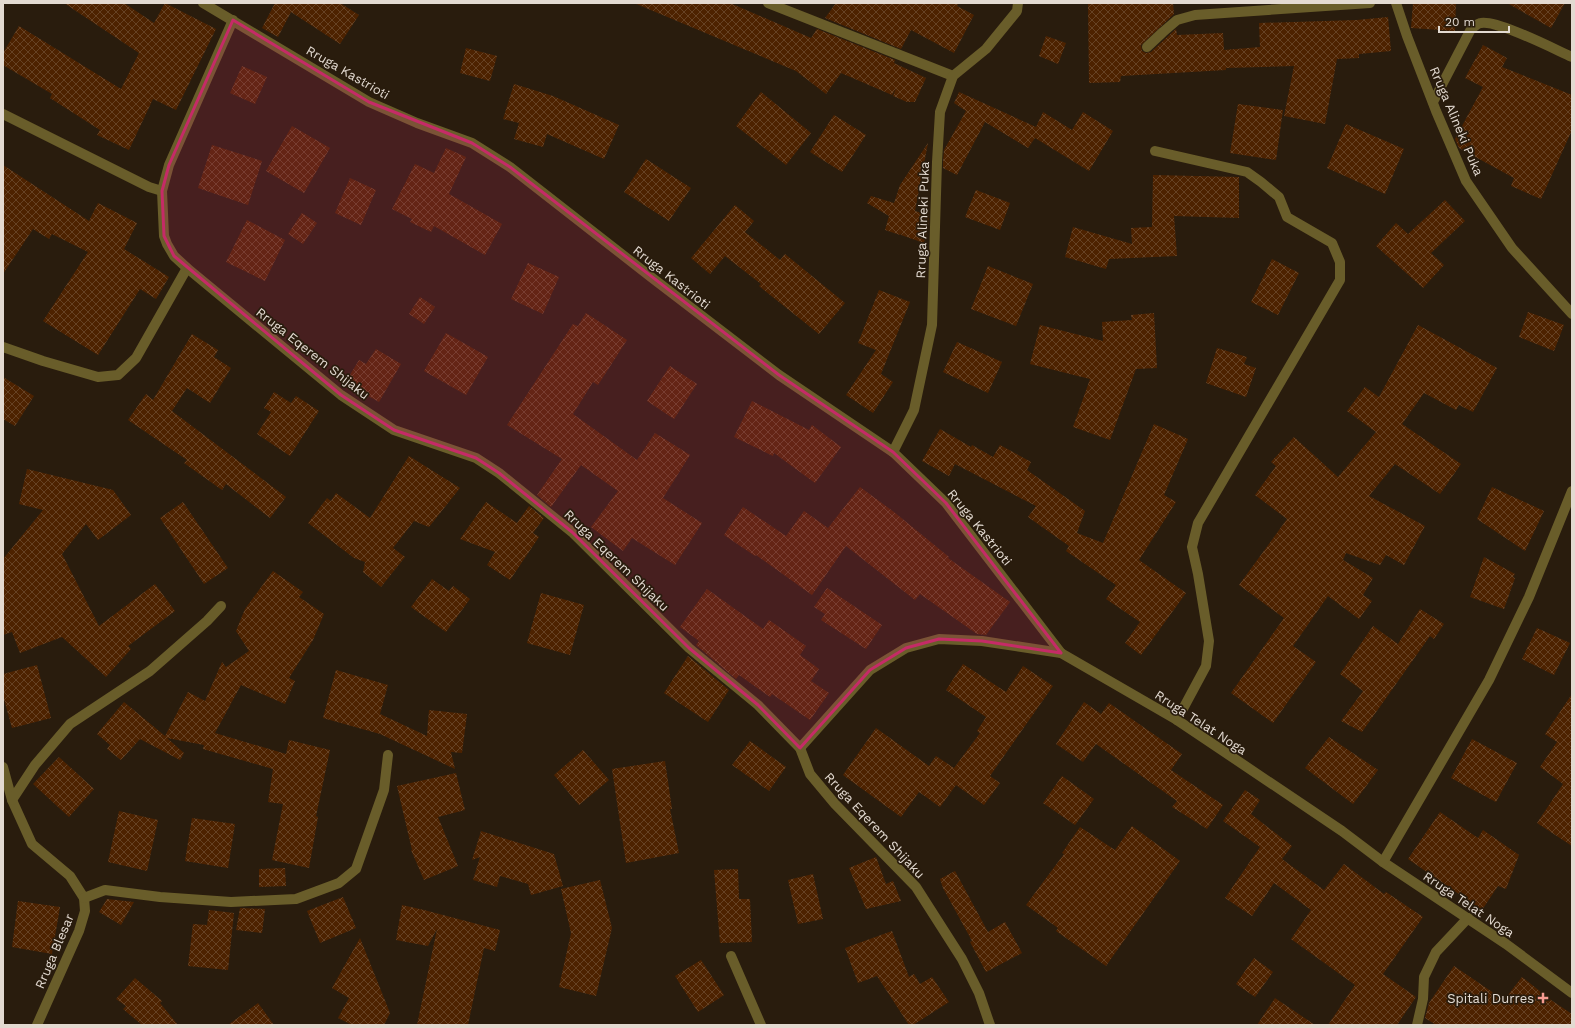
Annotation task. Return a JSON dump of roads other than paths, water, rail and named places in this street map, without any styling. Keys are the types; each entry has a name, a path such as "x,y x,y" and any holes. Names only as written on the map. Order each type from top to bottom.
{"street":[{"name":"Rruga Kastrioti","path":"203,3 369,102 417,123 472,143 510,167 773,370 893,452 946,503 1061,653"},
{"path":"768,3 953,76 986,49 1017,7"},
{"path":"1148,47 1177,20 1195,15 1370,3"},
{"name":"Rruga Alineki Puka","path":"1396,3 1407,36 1466,181 1512,248 1572,314"},
{"name":"Rruga Eqerem Shijaku","path":"233,20 169,165 162,191 164,236 174,256 186,268 341,394 394,430 476,458 499,473 572,532 689,648 758,705 800,748 810,774 835,804 916,887 962,959 979,993 988,1025"},
{"path":"1433,102 1471,29 1480,23 1489,23 1511,30 1572,57"},
{"name":"Rruga Alineki Puka","path":"893,452 914,410 932,325 940,112 953,76"},
{"path":"3,114 149,187 162,191"},
{"path":"1155,151 1247,172 1279,197 1286,217 1332,243 1340,262 1340,280 1198,523 1192,547 1210,641 1206,666 1177,720"},
{"path":"3,347 43,362 98,377 118,375 136,358 186,268"},
{"path":"1383,862 1489,680 1529,596 1572,491"},
{"path":"12,800 35,765 70,724 150,671 207,621 221,606"},
{"name":"Rruga Telat Noga","path":"800,748 870,670 906,648 939,639 982,641 1061,653 1177,720 1342,831 1383,862 1468,918 1572,993"},
{"path":"3,767 12,800 32,844 70,876 84,898 105,890 160,897 231,902 296,899 339,883 356,869 384,790 388,755"},
{"name":"Rruga Blesar","path":"37,1025 79,931 85,911 84,898"},
{"path":"1417,1025 1423,999 1424,977 1436,952 1468,918"},
{"path":"731,956 761,1025"}],"place":[{"name":"Spitali Durres","path":"1543,998"}]}
